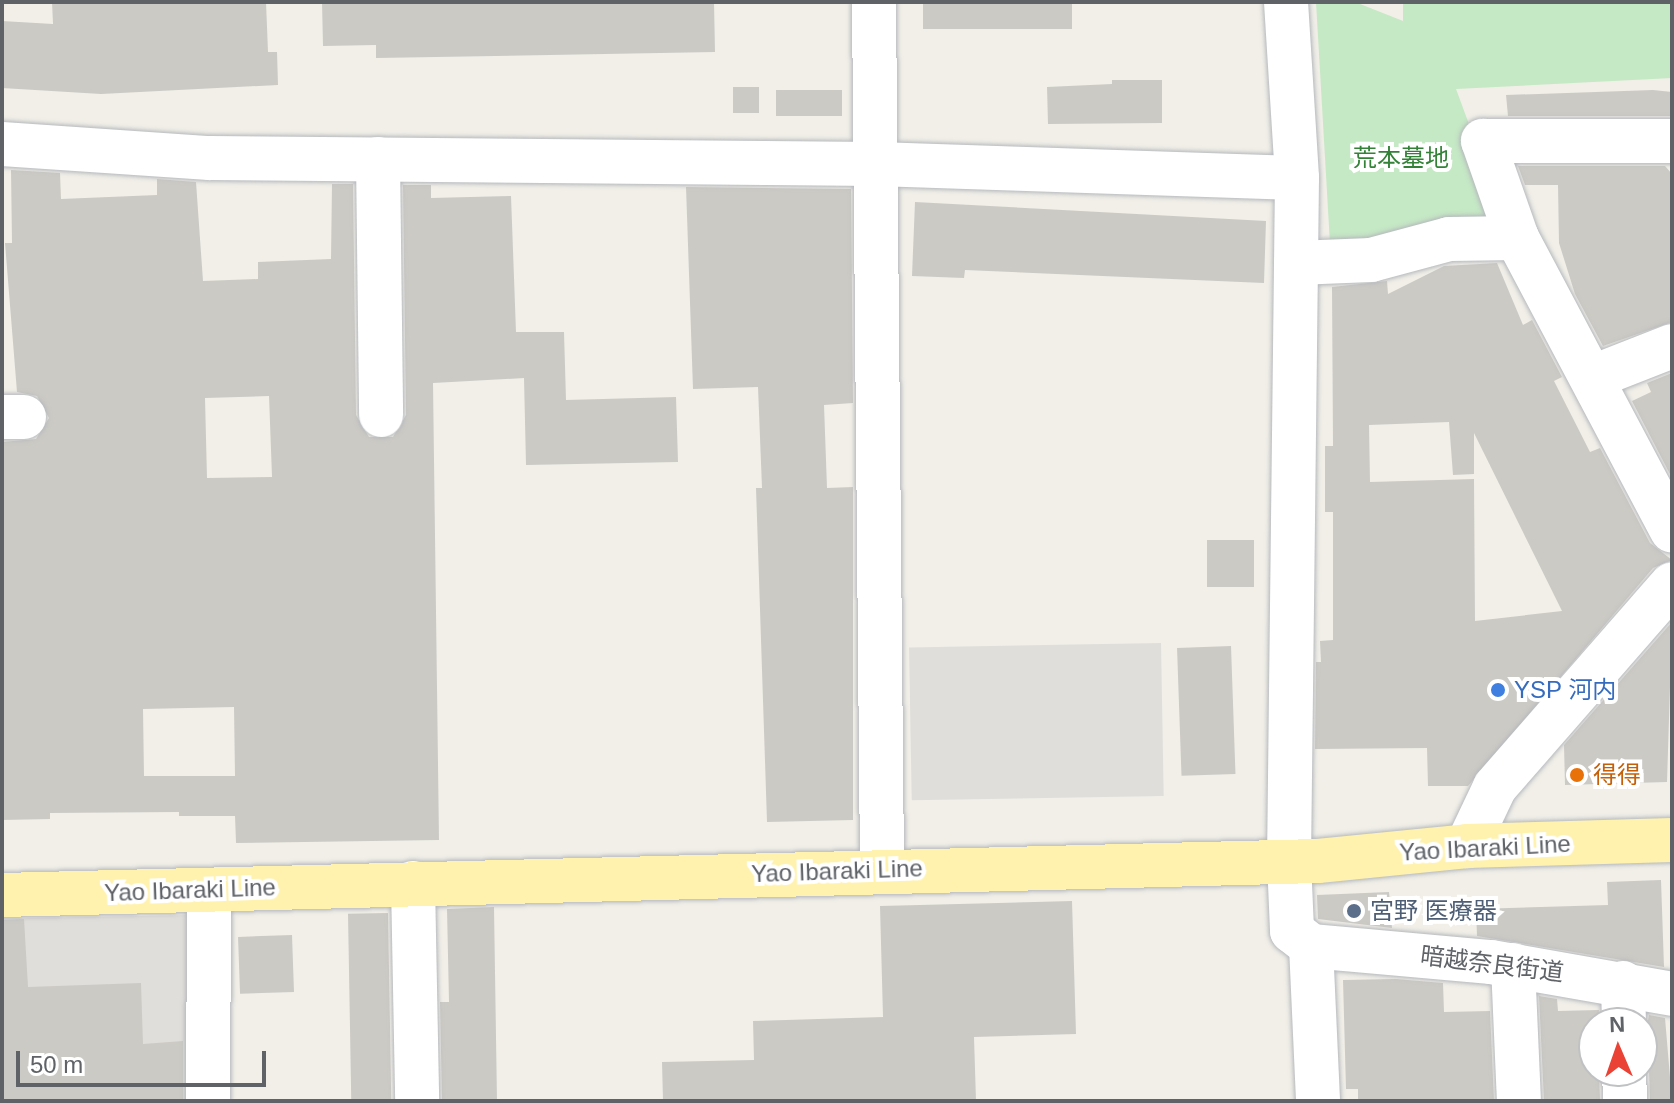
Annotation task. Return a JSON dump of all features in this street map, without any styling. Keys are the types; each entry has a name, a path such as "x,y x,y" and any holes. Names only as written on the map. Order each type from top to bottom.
{"main road":[{"name":"Yao Ibaraki Line","path":"2,895 882,869 1289,861 1467,846 1672,840"}],"street":[{"path":"874,2 882,869"},
{"path":"1286,2 1297,178 1289,861 1292,931 1311,946 1318,1101"},
{"path":"1672,141 1483,141 1517,238 1672,531"},
{"path":"2,144 210,158 876,164 1297,178"},
{"path":"378,159 381,415"},
{"path":"1296,263 1371,260 1449,239 1517,238"},
{"path":"1593,377 1672,346"},
{"path":"1467,846 1495,787 1672,584"},
{"path":"413,883 417,1101"},
{"path":"208,1101 209,890"},
{"name":"暗越奈良街道","path":"1311,946 1513,965 1623,1003 1672,994"},
{"path":"1513,965 1519,1101"}],"shaded area":[{"path":"1161,643 1164,796 912,800 909,647"},
{"path":"197,915 200,1101 5,1101 2,918"}],"green space":[{"name":"荒本墓地","path":"1316,2 1355,2 1403,21 1403,2 1672,2 1672,78 1456,89 1504,219 1330,244"}],"building":[{"path":"52,2 266,2 268,52 277,52 278,85 101,94 2,88 2,21 53,24"},
{"path":"322,2 714,2 715,52 376,58 376,45 323,46"},
{"path":"923,2 1072,2 1072,29 923,29"},
{"path":"1112,80 1162,80 1162,123 1048,124 1047,87 1112,84"},
{"path":"733,87 759,87 759,113 733,113"},
{"path":"776,90 842,90 842,116 776,116"},
{"path":"1672,92 1672,116 1508,116 1506,95"},
{"path":"1518,166 1665,166 1672,174 1672,322 1603,346 1575,294 1559,243 1558,185 1525,185"},
{"path":"11,170 60,173 61,199 157,195 157,179 196,182 203,281 258,279 258,262 331,259 332,184 353,184 356,415 369,437 393,437 406,415 403,185 431,185 431,198 511,196 516,332 564,332 566,400 676,397 678,462 526,465 524,378 433,383 439,840 236,843 235,816 179,816 179,812 50,813 50,819 2,820 2,442 36,439 49,418 37,396 17,392 5,243 12,243","holes":["269,396 272,477 207,478 205,398","234,707 235,776 144,776 143,709"]},
{"path":"686,187 851,189 853,403 824,405 827,488 853,487 853,820 767,822 756,488 762,488 758,387 693,389"},
{"path":"915,202 1266,221 1264,283 965,270 964,278 912,276"},
{"path":"1497,263 1523,325 1532,320 1562,377 1554,381 1590,452 1600,448 1650,543 1672,560 1653,568 1468,786 1428,786 1427,748 1315,749 1316,662 1321,662 1320,641 1333,640 1333,512 1325,512 1325,446 1333,446 1332,287 1387,281 1388,294 1444,266","holes":["1449,422 1453,475 1474,474 1474,433 1562,611 1475,621 1474,479 1370,482 1369,425"]},
{"path":"1672,373 1672,478 1632,401 1651,392 1647,383"},
{"path":"1207,540 1254,540 1254,587 1207,587"},
{"path":"1672,622 1667,782 1565,785 1564,745"},
{"path":"1231,646 1235,774 1182,776 1177,648"},
{"path":"1661,880 1664,967 1477,936 1476,909 1608,905 1607,882"},
{"name":"宮野 医療器","path":"1389,892 1392,928 1318,919 1317,895"},
{"path":"1072,901 1076,1034 974,1037 976,1101 663,1101 662,1062 754,1060 753,1021 883,1017 880,906"},
{"path":"494,907 497,1101 442,1101 440,1002 449,1002 447,909"},
{"path":"388,913 391,1101 351,1101 348,914"},
{"path":"24,919 28,987 141,983 143,1044 183,1041 183,1101 2,1101 2,920"},
{"path":"292,935 294,992 240,994 238,937"},
{"path":"1396,979 1443,983 1444,1012 1490,1011 1494,1101 1358,1101 1358,1089 1346,1089 1343,980"},
{"path":"1539,996 1557,999 1558,1011 1578,1011 1578,1087 1600,1087 1600,1101 1544,1101"},
{"path":"1658,1017 1665,1018 1672,1101 1650,1101 1650,1087 1658,1087"}],"place":[{"name":"YSP 河内","path":"1498,690"},
{"name":"得得","path":"1577,775"},
{"name":"宮野 医療器","path":"1354,911"}]}
